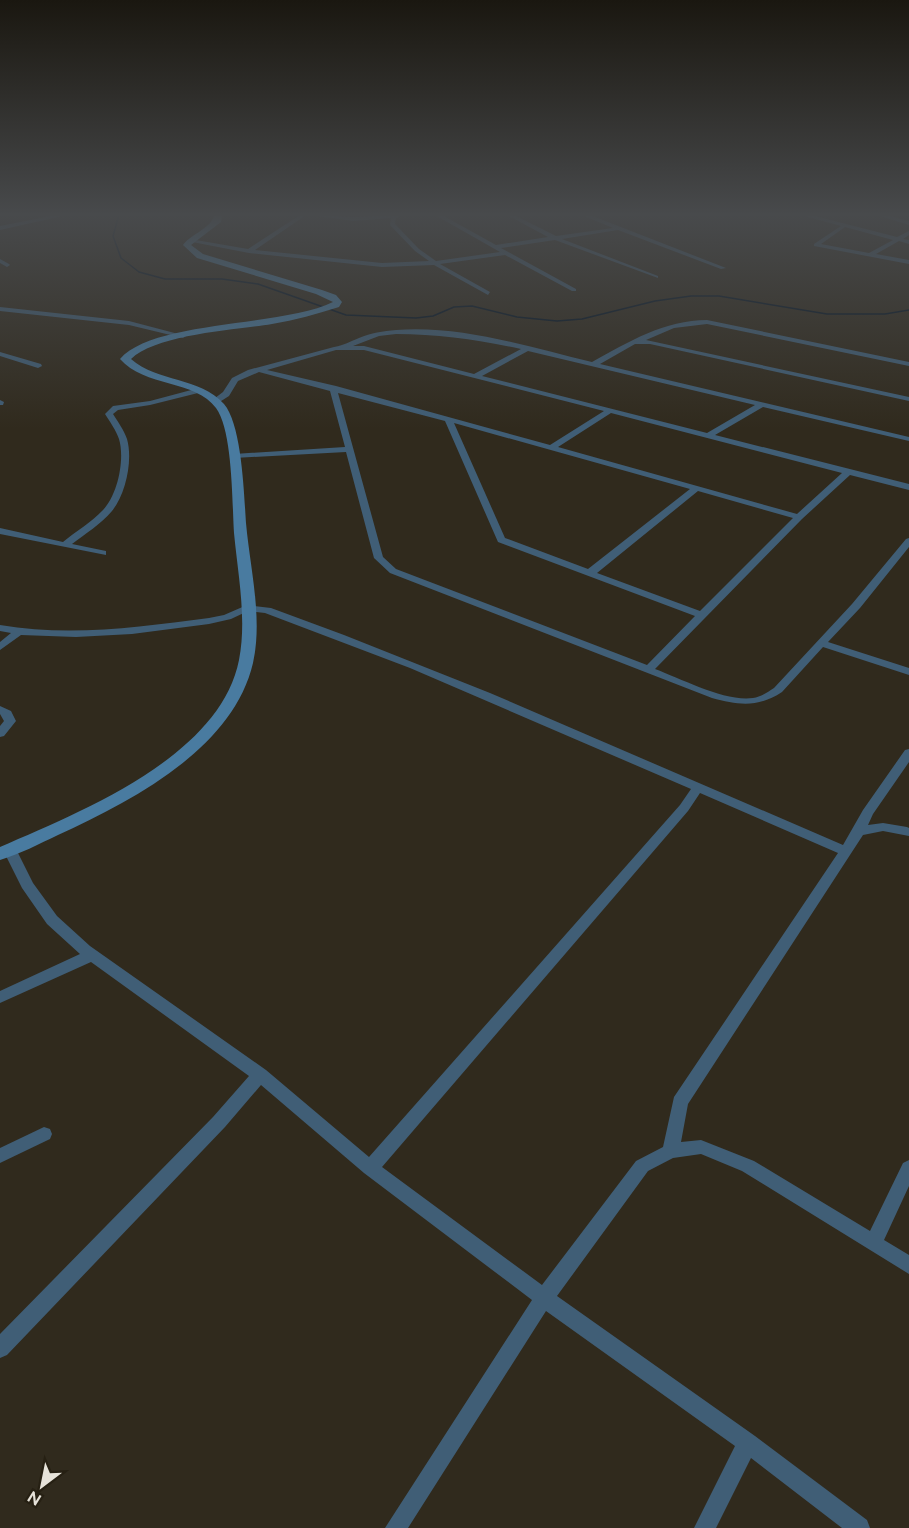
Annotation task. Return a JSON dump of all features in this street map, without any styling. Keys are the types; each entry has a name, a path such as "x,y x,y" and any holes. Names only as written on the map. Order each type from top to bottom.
{"street":[{"path":"301,286 333,297 338,302 336,305 314,313 183,336 140,346 132,350 125,359 140,370 215,400 221,407 225,419 234,456 248,646 242,676 227,706 200,739 160,771 118,800 5,852 52,920 92,955 260,1075 370,1168 544,1298 748,1443 859,1528"},
{"path":"476,286 488,293"},
{"path":"567,286 574,290"},
{"path":"0,309 132,323 183,336"},
{"path":"594,364 622,347 664,330 696,322 707,322 909,364"},
{"path":"215,400 226,394 240,376 346,346 372,335 438,333 486,339 909,438"},
{"path":"638,341 672,346 909,399"},
{"path":"346,346 376,350 909,487"},
{"path":"476,376 527,349"},
{"path":"0,354 38,366"},
{"path":"257,370 448,419 799,517"},
{"path":"333,388 379,558 393,571 716,696 745,703 766,699 778,690 856,606 909,541"},
{"path":"64,545 97,520 114,500 124,466 124,445 122,436 109,414 111,411 195,391"},
{"path":"708,436 762,404"},
{"path":"551,448 610,411"},
{"path":"448,419 501,540 701,615"},
{"path":"234,456 350,449"},
{"path":"648,669 799,517 849,471"},
{"path":"590,573 697,488"},
{"path":"0,531 103,553"},
{"path":"0,628 18,632 100,632 209,621 247,608 267,610 501,701 697,789 846,851"},
{"path":"0,647 18,632"},
{"path":"821,643 909,672"},
{"path":"0,709 7,713 10,721 0,734"},
{"path":"671,1151 680,1102 846,851 867,813 909,753"},
{"path":"370,1168 684,808 697,789"},
{"path":"858,832 870,828 895,827 909,832"},
{"path":"0,997 92,955"},
{"path":"0,1348 219,1122 260,1075"},
{"path":"0,1156 44,1134"},
{"path":"396,1528 544,1298 642,1166 671,1151 701,1147 748,1166 909,1265"},
{"path":"874,1242 909,1168"},
{"path":"705,1528 748,1443"}],"waterway":[{"path":"265,286 346,315 416,318 433,316 454,307 472,306 517,317 557,321 582,319 655,301 691,296 719,296 827,314 885,314 909,310"}]}
